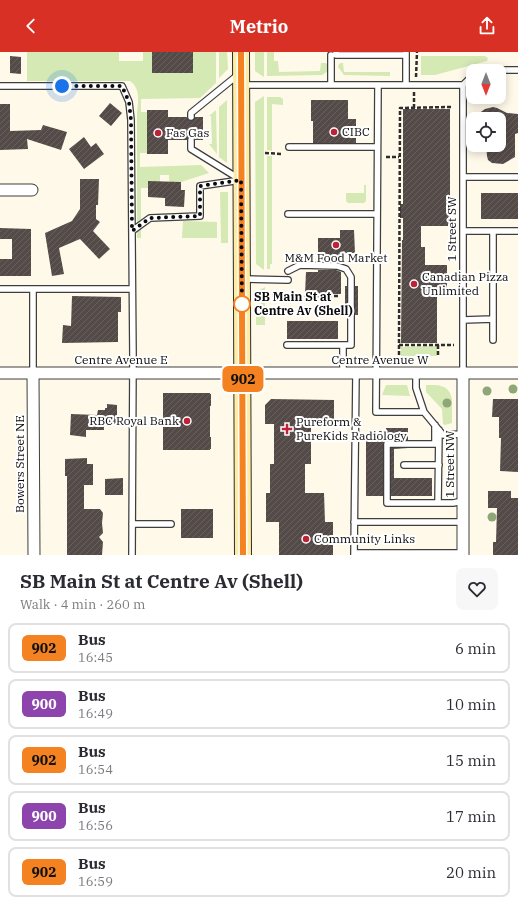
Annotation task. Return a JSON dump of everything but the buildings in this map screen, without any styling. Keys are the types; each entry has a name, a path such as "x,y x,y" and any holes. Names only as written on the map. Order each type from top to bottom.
{"main road":[{"path":"241,52 243,555"}],"street":[{"path":"0,190 32,190"},
{"name":"Centre Avenue E","path":"0,373 243,373"},
{"name":"Bowers Street NE","path":"33,373 34,555"},
{"name":"Centre Avenue W","path":"243,373 518,373"},
{"name":"1 Street NW","path":"463,373 463,554"}],"lane":[{"path":"332,85 334,53 336,55 406,53 406,85"},
{"path":"506,70 518,70"},
{"path":"191,117 191,113 241,79 332,85 463,85 466,82"},
{"path":"378,85 376,412 424,412"},
{"name":"1 Street SW","path":"463,85 463,373"},
{"path":"0,86 122,86 129,102 131,120 133,373 132,555"},
{"path":"191,140 191,149 241,180"},
{"path":"289,148 377,148"},
{"path":"463,177 518,177"},
{"path":"132,231 150,218 200,216 200,186 241,180"},
{"path":"288,214 377,214"},
{"path":"463,231 518,231"},
{"path":"493,231 493,340"},
{"path":"287,345 351,345 351,277 346,269 337,266 300,265 288,271"},
{"path":"242,279 288,280"},
{"path":"0,289 132,289"},
{"path":"33,289 33,373"},
{"path":"463,320 493,319"},
{"path":"343,345 343,373"},
{"path":"356,373 354,554 463,554"},
{"path":"416,373 416,388 424,412 443,434 463,434"},
{"path":"437,428 439,465 438,503"},
{"path":"437,428 435,444 387,444 387,503 453,503 463,501"},
{"path":"404,465 439,465"},
{"path":"354,522 463,522"},
{"path":"132,524 171,524"}],"path":[{"path":"414,108 413,96 417,72 417,52"},
{"path":"399,357 400,108 451,107"},
{"path":"266,296 276,296"},
{"path":"304,296 338,296"},
{"path":"399,345 454,345"},
{"path":"438,345 438,357"}],"green space":[{"path":"27,52 119,52 119,61 143,61 143,52 152,52 153,73 193,73 193,52 216,52 216,83 200,98 141,99 141,112 147,112 147,153 140,153 140,167 201,165 209,173 181,182 169,182 169,175 160,175 160,182 148,188 141,188 141,238 137,238 138,100 137,91 134,84 130,81 27,81"},
{"path":"219,52 227,52 228,69 219,78"},
{"path":"255,52 264,52 264,77 255,71"},
{"path":"267,52 274,52 274,61 278,61 279,72 320,71 321,63 326,63 329,67 327,72 322,75 267,76"},
{"path":"421,56 485,56 488,58 487,61 476,64 466,64 466,67 435,75 421,75"},
{"path":"341,63 343,63 344,72 390,72 390,76 344,75 338,67"},
{"path":"264,96 264,270 256,264 255,102"},
{"path":"267,97 280,97 283,99 283,105 272,104 272,151 267,150"},
{"path":"227,100 227,163 219,157 219,107"},
{"path":"216,110 217,154 209,144 212,144 211,116 209,116"},
{"path":"267,156 272,156 272,264 270,264 270,269 267,269"},
{"path":"364,185 366,185 366,201 364,203 348,203 346,201 346,193 364,193"},
{"path":"220,192 228,192 228,243 221,243"},
{"path":"183,221 217,222 217,238 182,238"},
{"path":"265,287 265,325 256,325 256,306 261,306 261,300 256,300 256,292"},
{"path":"437,346 437,356 401,356 401,347"},
{"path":"386,385 407,385 410,396 382,395"},
{"path":"426,385 442,386 451,394 452,423 445,425 443,424 442,409 426,392"}],"bus line":[{"name":"902","path":"241,52 243,555"}],"place":[{"name":"CIBC","path":"334,132"},
{"name":"Fas Gas","path":"158,133"},
{"name":"M&M Food Market","path":"336,245"},
{"name":"Canadian Pizza Unlimited","path":"414,284"},
{"name":"SB Main St at Centre Av (Shell)","path":"242,304"},
{"name":"RBC Royal Bank","path":"187,421"},
{"name":"Pureform & PureKids Radiology","path":"287,429"},
{"name":"Community Links","path":"306,539"}],"route":[{"path":"62,86 122,86 129,102 131,120 132,231 150,218 200,216 200,186 241,180 242,310 242,304"}]}
